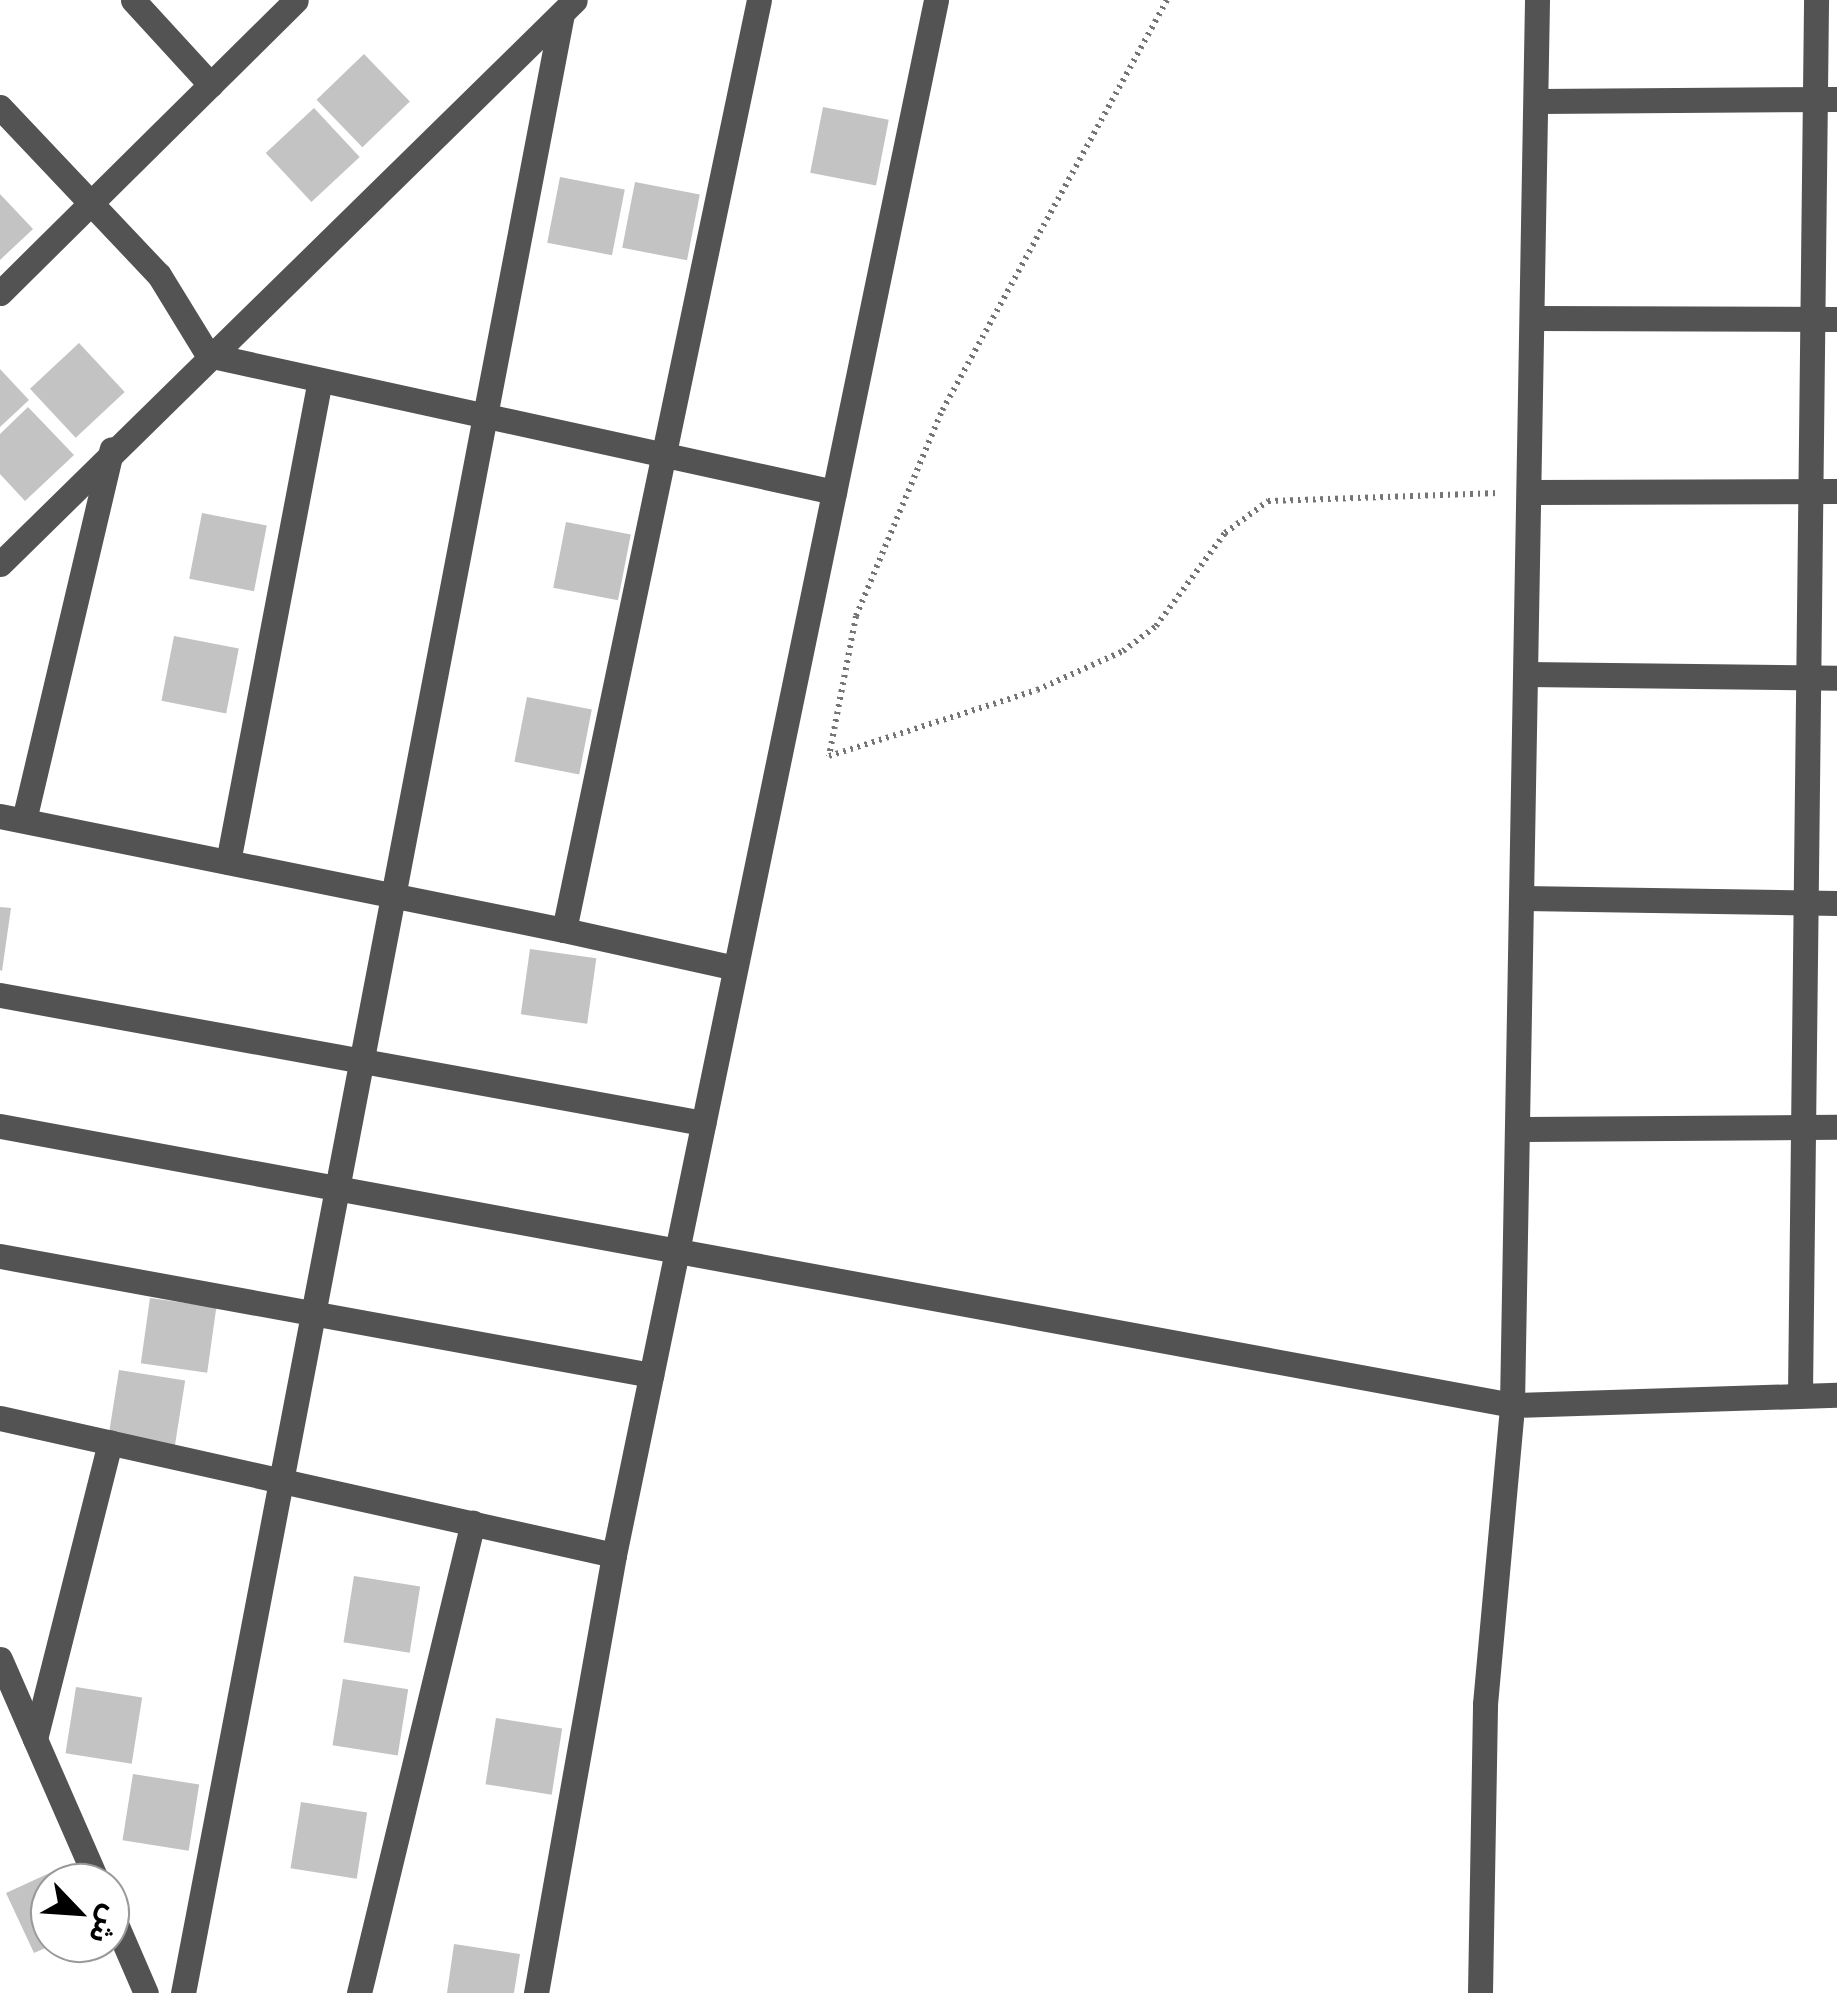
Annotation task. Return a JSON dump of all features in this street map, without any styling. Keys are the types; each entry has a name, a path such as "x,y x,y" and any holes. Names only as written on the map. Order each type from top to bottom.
{"street":[{"path":"134,0 211,85"},
{"path":"0,293 296,0"},
{"path":"564,930 760,0"},
{"path":"536,1993 614,1555 936,0"},
{"path":"1480,1993 1486,1704 1512,1405 1538,0"},
{"path":"1800,1394 1809,678 1824,491 1826,100 1816,0"},
{"path":"0,564 112,449 568,6"},
{"path":"183,1993 484,420 568,6"},
{"path":"1538,101 1826,100"},
{"path":"0,107 87,204 159,275 208,355 319,384 834,492"},
{"path":"1534,318 1825,319"},
{"path":"228,862 319,384"},
{"path":"112,449 12,818 736,968"},
{"path":"1530,492 1824,491"},
{"path":"1526,674 1837,678"},
{"path":"1522,898 1837,904"},
{"path":"0,995 704,1123"},
{"path":"0,1126 676,1255 1512,1405 1837,1395"},
{"path":"1517,1129 1837,1127"},
{"path":"0,1256 651,1375"},
{"path":"0,1418 614,1555"},
{"path":"35,1739 110,1442"},
{"path":"359,1993 473,1523"},
{"path":"0,1659 89,1863"},
{"path":"130,1956 146,1993"}],"path":[{"path":"1167,0 941,414 856,616 829,756 1038,690 1123,651 1156,626 1225,533 1268,502 1530,492"}],"building":[{"path":"364,54 410,101 362,147 317,100"},
{"path":"823,107 889,120 876,186 810,173"},
{"path":"314,108 360,157 311,202 266,153"},
{"path":"560,177 625,190 612,255 547,243"},
{"path":"635,182 700,195 687,260 622,248"},
{"path":"0,194 33,229 0,260"},
{"path":"79,343 125,392 76,438 30,389"},
{"path":"0,369 29,400 0,427"},
{"path":"28,407 74,455 25,501 0,474 0,434"},
{"path":"202,513 267,526 254,591 189,579"},
{"path":"566,522 631,535 618,600 553,588"},
{"path":"174,636 239,649 226,713 161,701"},
{"path":"527,697 592,710 579,774 514,762"},
{"path":"0,907 11,908 2,971 0,970"},
{"path":"530,949 596,958 587,1024 521,1014"},
{"path":"150,1298 216,1307 207,1373 141,1363"},
{"path":"119,1370 185,1380 175,1447 109,1436"},
{"path":"354,1576 420,1586 410,1653 344,1642"},
{"path":"343,1679 408,1689 398,1755 333,1745"},
{"path":"76,1687 142,1697 132,1764 66,1753"},
{"path":"496,1718 562,1728 552,1795 486,1784"},
{"path":"133,1774 199,1784 189,1851 123,1840"},
{"path":"301,1802 367,1812 357,1879 291,1868"},
{"path":"30,1882 30,1944 6,1893"},
{"path":"454,1944 520,1954 514,1993 447,1993"}]}
